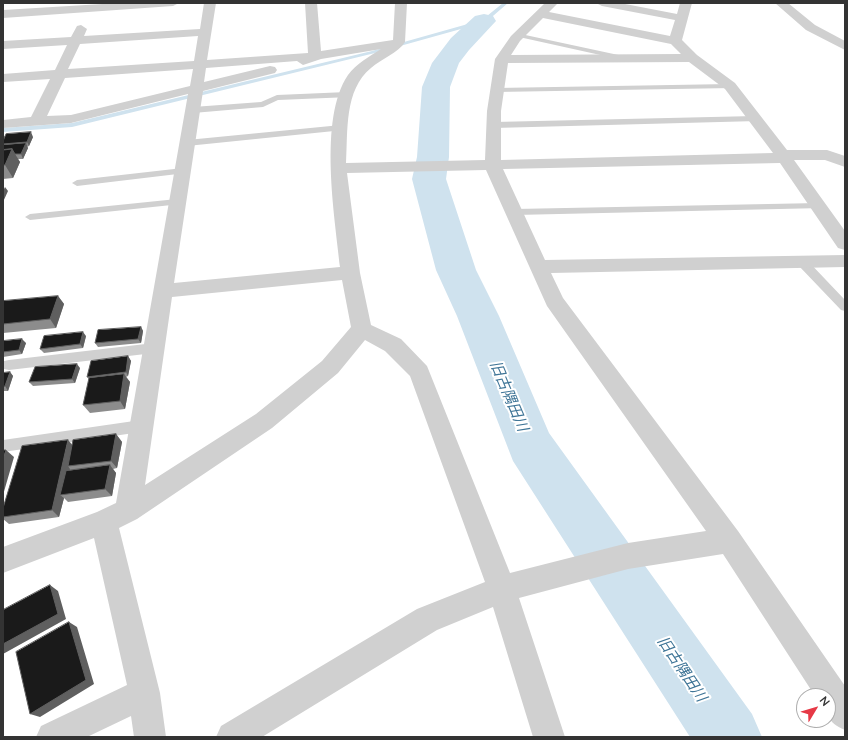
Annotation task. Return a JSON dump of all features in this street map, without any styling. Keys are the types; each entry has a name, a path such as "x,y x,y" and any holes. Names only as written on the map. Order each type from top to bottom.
{"street":[{"path":"3,14 92,6 173,3"},
{"path":"150,737 116,516 141,426 210,3"},
{"path":"3,124 71,119 316,58 311,3"},
{"path":"362,329 350,273 338,168 342,107 354,76 366,65 398,42 401,3"},
{"path":"552,3 519,36 502,58 496,90 493,166 540,267 554,301 729,540 845,714"},
{"path":"602,3 681,18"},
{"path":"674,41 686,3"},
{"path":"781,3 792,14 826,37 845,46"},
{"path":"37,121 92,6"},
{"path":"541,14 674,41 692,58 730,86 784,156 845,244"},
{"path":"3,45 205,32"},
{"path":"3,78 315,56 398,42"},
{"path":"502,58 692,58"},
{"path":"338,168 493,166 827,155 845,162"},
{"path":"540,267 845,261"},
{"path":"163,291 350,273"},
{"path":"3,560 116,516 264,421 330,367 362,329"},
{"path":"362,329 393,345 419,372 502,589 550,737"},
{"path":"232,737 427,620 502,589 628,556 729,540"},
{"path":"52,737 144,693"}],"lane":[{"path":"519,36 625,58"},
{"path":"496,90 730,86"},
{"path":"193,110 263,104 277,98 347,95"},
{"path":"494,125 755,119"},
{"path":"187,142 341,128"},
{"path":"77,182 183,171"},
{"path":"30,217 177,202"},
{"path":"515,212 819,206"},
{"path":"802,262 845,307"},
{"path":"9,365 154,348"},
{"path":"3,446 141,426"}],"building":[{"path":"31,132 27,142 3,144 6,134"},
{"path":"26,143 21,154 15,154 12,149 3,150 3,145"},
{"path":"12,149 5,165 3,165 3,150"},
{"path":"58,296 50,319 3,324 3,301"},
{"path":"141,327 138,339 95,343 98,330"},
{"path":"83,332 80,344 40,349 44,336"},
{"path":"22,339 19,350 3,352 3,341"},
{"path":"128,356 126,372 87,377 91,361"},
{"path":"77,364 72,379 29,382 35,367"},
{"path":"10,372 5,386 3,387 3,373"},
{"path":"124,374 120,401 83,405 89,378"},
{"path":"116,434 111,461 68,466 73,440"},
{"path":"68,440 52,510 3,517 3,508 22,446"},
{"path":"3,450 6,450 3,459"},
{"path":"110,465 105,489 60,495 66,471"},
{"path":"50,585 58,614 3,644 3,610"},
{"path":"69,622 86,680 30,714 16,652"}],"waterway":[{"path":"3,130 72,125 373,52 484,21 506,3"},
{"name":"旧古隅田川","path":"484,21 460,44 446,63 436,87 433,157 429,179 456,270 478,316 530,446 729,737"}]}
